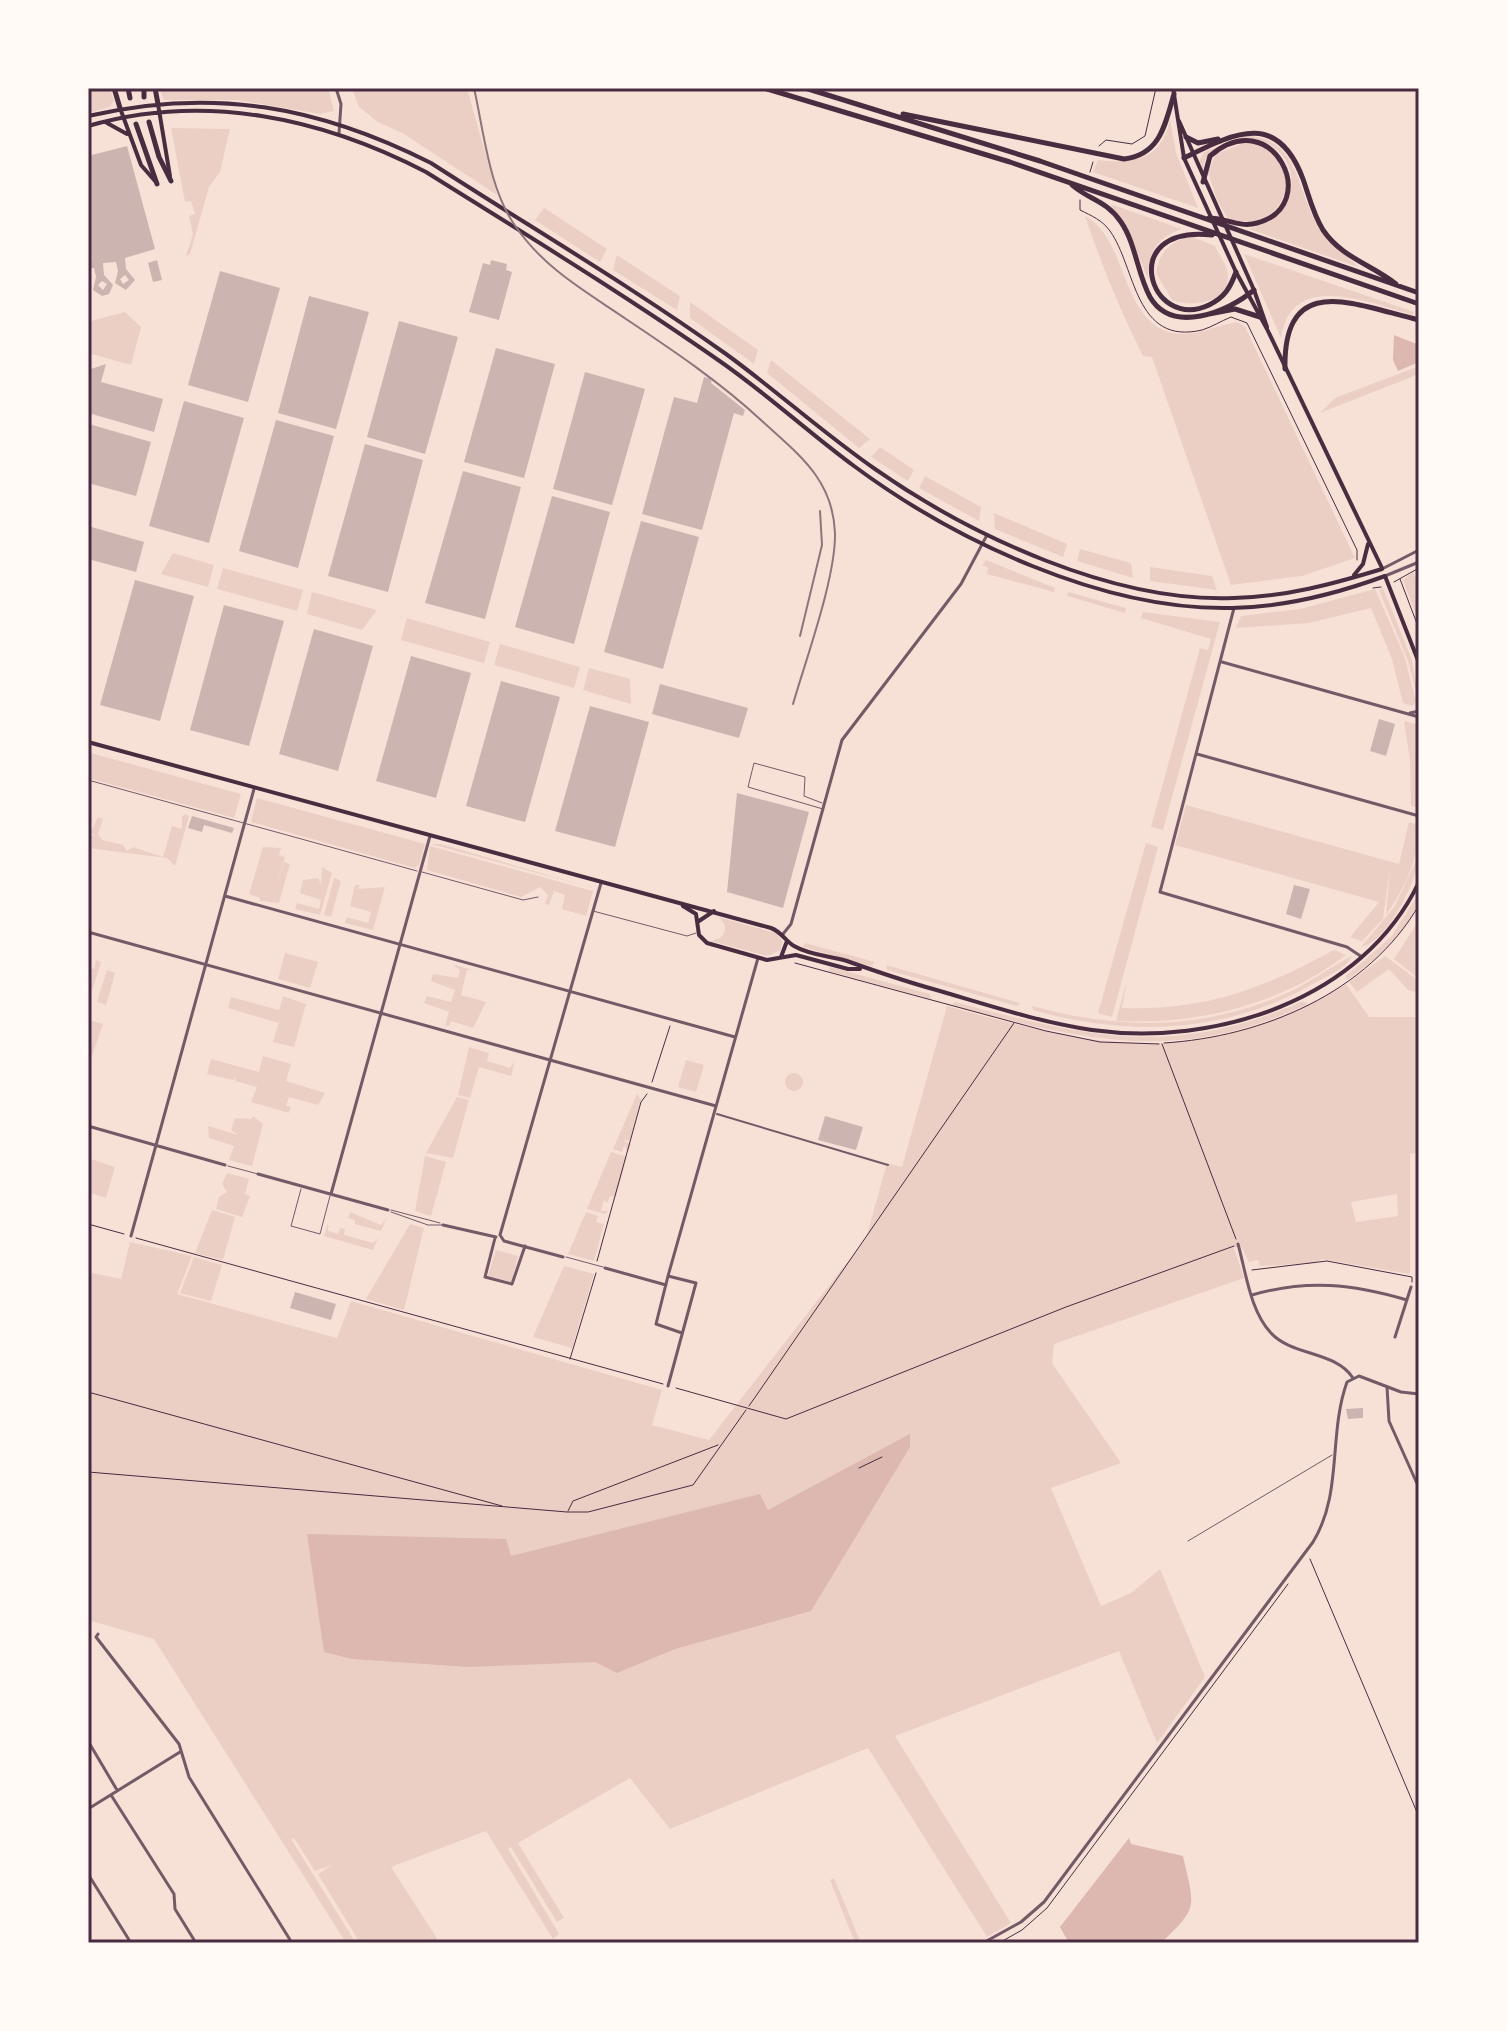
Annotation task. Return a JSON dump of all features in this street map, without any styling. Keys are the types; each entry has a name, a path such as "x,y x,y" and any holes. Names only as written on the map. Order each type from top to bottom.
{"highway":[{"path":"114,88 120,108"},
{"path":"128,88 130,98"},
{"path":"144,88 144,97"},
{"path":"155,88 158,104"},
{"path":"764,88 926,134 1419,304"},
{"path":"805,88 894,114 1419,293"},
{"path":"894,114 912,115 1021,141 1124,159 1147,152 1159,140 1173,91"},
{"path":"149,122 159,157 171,181"},
{"path":"136,124 157,184"},
{"path":"1186,137 1198,143 1253,132 1279,143 1297,164 1318,221 1328,236 1351,258 1400,287"},
{"path":"1184,158 1219,139"},
{"path":"1203,182 1205,164 1213,153 1246,141 1265,144 1274,151 1285,165 1288,181 1281,207 1261,222 1240,224 1204,219"},
{"path":"1069,182 1104,203 1119,218 1148,294 1156,305 1179,317 1242,309 1260,317"},
{"path":"1223,236 1190,232 1170,238 1155,254 1152,277 1155,287 1175,307 1204,307 1225,295 1236,272"},
{"path":"1208,314 1254,290"},
{"path":"1285,369 1284,340 1290,322 1315,303 1339,301 1419,320"}],"main road":[{"path":"1173,91 1184,158 1247,296 1267,329"},
{"path":"88,116 120,108 158,104 216,102 262,106 340,123 431,163 728,356 877,471 987,535 1104,579 1189,596 1272,596 1382,569"},
{"path":"158,104 171,181"},
{"path":"120,108 141,165 157,184"},
{"path":"88,126 159,113 200,111 261,115 339,133 392,154 463,195 679,333 872,479 984,544 1067,577 1138,597 1187,606 1234,608 1308,599 1385,576"},
{"path":"1177,119 1254,290 1285,369 1382,569 1419,663"},
{"path":"103,122 129,135"},
{"path":"1352,578 1363,564 1369,542"},
{"path":"88,742 681,905 714,911 783,934 796,948 1060,1024 1145,1034 1207,1028 1263,1013 1316,989 1363,957 1400,918 1419,882"},
{"path":"681,905 696,914 698,931 707,943 758,958 796,955 848,969 861,969"},
{"path":"699,921 714,911"},
{"path":"781,957 787,941"}],"street":[{"path":"336,88 341,104 339,133"},
{"path":"783,934 791,924 846,734 953,595 987,535"},
{"path":"1382,569 1419,550"},
{"path":"1385,576 1419,562"},
{"path":"1234,608 1160,892 1347,947 1363,957"},
{"path":"1222,662 1419,717"},
{"path":"1410,713 1419,711"},
{"path":"1197,754 1419,816"},
{"path":"131,1236 254,787"},
{"path":"331,1194 430,836"},
{"path":"525,1246 512,1284 494,1282 485,1277 601,883"},
{"path":"225,896 735,1037"},
{"path":"88,932 716,1106"},
{"path":"682,1333 656,1324 758,958"},
{"path":"717,1114 888,1165"},
{"path":"88,1126 225,1165"},
{"path":"258,1174 388,1210"},
{"path":"443,1225 497,1236 504,1241 563,1257"},
{"path":"1238,1244 1261,1319 1273,1336 1337,1364 1353,1378"},
{"path":"605,1268 666,1285"},
{"path":"668,1276 696,1283 668,1386"},
{"path":"1252,1295 1298,1284 1334,1284 1407,1300"},
{"path":"1395,1337 1411,1287"},
{"path":"983,1943 1021,1922 1044,1902 1307,1555 1331,1505 1332,1455 1345,1386 1353,1378 1362,1377 1387,1387 1419,1394"},
{"path":"1387,1387 1389,1421 1419,1488"},
{"path":"98,1634 96,1637 179,1744 189,1777 292,1943"},
{"path":"88,1741 117,1790"},
{"path":"88,1809 180,1752"},
{"path":"111,1795 174,1894 175,1909 196,1943"},
{"path":"88,1874 131,1943"}],"lane":[{"path":"754,763 805,777 804,796 824,806 748,787 754,763"},
{"path":"88,780 523,900 538,897"},
{"path":"592,911 685,936 698,931"},
{"path":"225,1165 258,1174"},
{"path":"302,1186 291,1226 320,1234 331,1194"},
{"path":"388,1210 428,1225 443,1225"},
{"path":"388,1210 443,1225"},
{"path":"563,1257 605,1268"},
{"path":"1188,1541 1332,1455"}],"path":[{"path":"1104,141 1132,144 1145,136 1156,88"},
{"path":"1079,209 1101,221 1110,231 1142,307 1157,322 1180,331 1203,330 1231,317 1247,323 1357,550 1357,560"},
{"path":"1419,568 1400,579 1419,629"},
{"path":"138,1239 786,1419 1066,1307 1238,1244 1162,1044 1100,1042 1014,1023 795,963"},
{"path":"599,1263 596,1260 608,1216 613,1213 641,1102 650,1089 672,1020"},
{"path":"88,1472 567,1512 588,1512 693,1485 1014,1023"},
{"path":"88,1224 120,1233"},
{"path":"1246,1271 1327,1261 1412,1277 1411,1287"},
{"path":"570,1359 596,1273"},
{"path":"88,1392 507,1507"},
{"path":"567,1512 573,1501 721,1444"},
{"path":"859,1468 882,1457"},
{"path":"1307,1555 1419,1817"},
{"path":"999,1943 1022,1930 1047,1908 1291,1581"}],"shaded area":[{"path":"88,88 109,88 114,100 110,107 88,113"},
{"path":"159,88 328,88 334,111 320,114 237,100 164,100"},
{"path":"352,88 467,88 497,195 404,134 378,122 359,107"},
{"path":"1170,119 1176,153 1198,208 1093,172 1098,160 1134,160 1153,151 1166,133"},
{"path":"171,128 230,129 220,172 209,187 190,254 186,256 193,234 189,216 195,214 191,201 185,202"},
{"path":"1243,136 1261,138 1275,144 1286,155 1319,228 1358,267 1249,229 1272,219 1286,204 1291,187 1290,169 1281,154 1267,144 1248,140 1224,145 1212,152 1204,162 1203,172 1199,162 1204,152"},
{"path":"1242,144 1261,146 1275,155 1284,169 1286,185 1281,201 1271,214 1253,221 1228,219 1217,200 1208,172 1216,154"},
{"path":"1110,204 1182,229 1173,232 1155,247 1149,261 1148,279 1126,225"},
{"path":"544,208 607,249 600,262 535,220"},
{"path":"1085,216 1100,228 1110,244 1136,302 1147,318 1163,330 1190,334 1237,322 1245,327 1355,558 1302,576 1231,585 1152,357 1143,356 1111,287"},
{"path":"1184,238 1195,238 1215,246 1223,261 1228,272 1227,285 1216,298 1198,303 1172,300 1156,273 1164,251"},
{"path":"1244,254 1414,312 1413,315 1355,299 1316,297 1300,304 1288,317 1281,338"},
{"path":"617,255 680,296 677,310 613,270"},
{"path":"690,302 758,350 754,364 690,318"},
{"path":"125,312 141,327 131,365 88,353 91,321"},
{"path":"1394,335 1419,345 1419,362 1398,371 1393,360"},
{"path":"771,360 870,439 859,448 767,373"},
{"path":"1419,366 1419,374 1320,413 1335,398"},
{"path":"880,447 914,470 908,481 871,457"},
{"path":"925,476 981,507 979,521 919,488"},
{"path":"994,513 1067,544 1063,557 995,529"},
{"path":"1080,549 1131,563 1133,578 1077,561"},
{"path":"173,553 214,565 208,587 161,574"},
{"path":"986,560 1055,588 1054,592 987,574 988,568 982,565"},
{"path":"1150,567 1212,576 1217,590 1150,581"},
{"path":"223,568 303,590 297,611 217,589"},
{"path":"1413,572 1419,586 1419,623 1403,580"},
{"path":"1383,588 1412,660 1419,703 1408,661 1379,590"},
{"path":"1375,589 1404,655 1416,701 1413,706 1403,703 1392,659 1371,608 1309,623 1236,628 1241,616 1300,609"},
{"path":"312,592 377,610 362,630 307,614"},
{"path":"1068,592 1126,608 1125,613 1067,596"},
{"path":"1143,612 1220,622 1163,830 1151,827 1200,648 1208,650 1211,639 1141,618"},
{"path":"407,618 490,642 484,663 401,640"},
{"path":"500,644 580,667 574,688 494,665"},
{"path":"589,668 630,679 631,704 583,690"},
{"path":"1404,721 1419,725 1419,808 1411,806 1410,760"},
{"path":"91,753 241,794 234,818 88,778"},
{"path":"257,798 425,844 419,865 415,868 251,822"},
{"path":"1186,805 1399,864 1409,822 1419,825 1417,850 1405,884 1386,915 1390,868 1383,919 1362,941 1350,937 1379,902 1175,845"},
{"path":"182,816 189,816 175,866 167,858 88,848 88,835 95,836 91,832 98,817 103,819 98,834 102,840 123,845 127,851 133,847 163,857 172,826 182,829"},
{"path":"1146,843 1158,847 1112,1017 1098,1013"},
{"path":"431,844 441,844 592,888"},
{"path":"430,846 593,891 586,916 562,909 565,895 554,891 549,905 545,904 548,895 540,887 521,897 427,870"},
{"path":"263,847 281,848 279,855 285,857 276,888 284,862 290,864 279,903 260,901 260,898 249,894"},
{"path":"1419,854 1414,878 1400,908 1381,934 1361,947 1395,906"},
{"path":"322,867 332,873 320,915 295,909 297,903 319,909 321,900 300,893 303,880 318,878 321,884"},
{"path":"334,878 341,881 331,917 324,915"},
{"path":"355,885 360,885 358,889 385,887 373,930 345,923 347,917 368,923 371,912 350,906"},
{"path":"1419,893 1417,905 1403,930 1380,954 1347,980 1346,976 1391,937"},
{"path":"718,917 776,933 782,940 781,950 767,956 711,941 720,938 725,930"},
{"path":"1419,920 1419,979 1394,959"},
{"path":"805,943 875,962 871,966 803,947"},
{"path":"1334,950 1346,955 1294,987 1266,999 1207,1015 1116,1021 1127,981 1122,1008 1180,1006 1232,995 1257,986"},
{"path":"285,953 318,962 310,988 278,979"},
{"path":"1352,956 1335,972 1280,1001 1211,1021 1176,1026 1104,1024 1068,1019 1033,1010 1032,1006 1065,1014 1129,1022 1194,1020 1257,1005 1297,988"},
{"path":"1385,956 1419,981 1419,993 1408,990 1389,969 1357,992 1349,982"},
{"path":"96,960 101,962 88,1004 88,967 94,969"},
{"path":"452,964 472,970 467,970 461,995 486,1002 473,1028 451,1021 449,1026 445,1025 449,1012 424,1003 427,996 451,1002 455,990 431,981 433,974 458,978 460,970"},
{"path":"886,965 1020,1003 1017,1006 887,970"},
{"path":"830,967 930,994 931,999 828,971"},
{"path":"107,970 115,973 106,1005 97,1002"},
{"path":"1346,984 1369,1017 1419,1017 1419,1152 1410,1154 1410,1274 1322,1259 1316,1263 1260,1266 1258,1260 1249,1262 1241,1246 1234,1248 1244,1278 1054,1344 1052,1363 1121,1463 1051,1488 1101,1606 1131,1593 1160,1569 1205,1677 1157,1743 1119,1651 895,1736 1011,1923 987,1937 868,1748 670,1829 630,1778 518,1843 564,1918 557,1922 511,1847 508,1849 559,1934 553,1939 486,1831 391,1867 440,1943 360,1943 318,1874 332,1865 315,1871 294,1838 291,1839 356,1943 346,1943 154,1639 88,1620 88,1272 121,1279 130,1242 192,1256 177,1294 337,1338 351,1301 662,1390 652,1425 709,1440 866,1238 887,1163 902,1167 947,1006 1054,1033 1103,1041 1150,1043 1196,1040 1244,1030 1293,1011","holes":["1397,1194 1398,1216 1356,1222 1351,1202"]},
{"path":"283,996 306,1004 294,1047 273,1042 279,1023 228,1008 231,997 279,1010"},
{"path":"1303,1001 1308,1004 1261,1023 1216,1035 1173,1041 1088,1037 952,1005 955,1002 1089,1032 1171,1036 1212,1031"},
{"path":"89,1020 103,1024 88,1068 88,1023"},
{"path":"469,1047 489,1053 487,1061 510,1068 515,1061 511,1076 479,1067 470,1098 458,1095"},
{"path":"263,1056 291,1064 286,1081 325,1093 318,1105 289,1097 286,1106 291,1107 289,1113 251,1102 257,1087 235,1081 236,1077 233,1080 207,1074 211,1059 259,1072"},
{"path":"686,1060 704,1065 696,1092 678,1087"},
{"path":"794,1073 803,1082 794,1091 785,1082"},
{"path":"637,1094 641,1099 630,1140 624,1141 631,1144 628,1152 624,1145 622,1152 613,1149"},
{"path":"457,1097 469,1100 453,1158 426,1153"},
{"path":"253,1116 263,1124 252,1166 229,1160 234,1146 209,1138 208,1126 238,1135 231,1130 235,1118 251,1119"},
{"path":"611,1152 627,1157 616,1197 610,1196 607,1203 604,1200 601,1211 608,1211 605,1214 587,1209"},
{"path":"425,1156 446,1162 431,1216 415,1211"},
{"path":"91,1159 115,1167 106,1198 88,1192"},
{"path":"227,1173 249,1179 245,1194 250,1196 242,1217 216,1209 219,1197 227,1192 222,1184"},
{"path":"212,1210 235,1217 223,1260 195,1253"},
{"path":"350,1212 381,1225 387,1217 381,1231 355,1224 355,1220 348,1218"},
{"path":"586,1212 598,1216 596,1222 604,1224 594,1261 568,1254"},
{"path":"328,1223 328,1231 338,1234 340,1228 345,1229 344,1235 373,1243 378,1238 373,1250 324,1236"},
{"path":"410,1224 424,1228 404,1310 366,1299"},
{"path":"496,1250 518,1256 511,1282 488,1276"},
{"path":"194,1257 222,1265 211,1301 180,1293"},
{"path":"564,1266 594,1274 572,1348 533,1337"},
{"path":"910,1434 910,1447 811,1611 675,1649 617,1673 595,1662 469,1667 352,1659 324,1652 307,1534 506,1539 511,1556 760,1494 768,1510"},
{"path":"1129,1838 1131,1844 1183,1856 1191,1896 1188,1913 1161,1943 1069,1943 1060,1927"},
{"path":"834,1878 861,1943 855,1943 830,1880"}],"building":[{"path":"127,146 155,249 125,258 126,269 135,280 126,290 115,283 118,271 116,262 103,263 104,275 113,285 109,294 102,296 93,290 96,277 94,268 88,268 88,259 92,258 88,245 88,156","holes":["125,275 129,280 123,284 120,279","102,281 107,284 103,290 98,285"]},
{"path":"157,260 162,280 153,282 148,263"},
{"path":"491,260 507,264 506,270 512,272 499,320 469,312 483,263 490,265"},
{"path":"220,271 280,288 248,402 188,385"},
{"path":"309,296 369,312 336,429 278,413"},
{"path":"399,321 458,337 425,454 367,437"},
{"path":"496,348 555,364 524,478 464,462"},
{"path":"106,364 101,382 163,399 154,432 92,414 89,424 151,442 136,496 88,483 88,370"},
{"path":"585,372 645,389 612,505 553,489"},
{"path":"704,377 712,379 711,383 745,410 743,416 734,413 702,530 642,514 674,397 697,403"},
{"path":"184,401 244,418 209,543 149,526"},
{"path":"276,420 334,436 298,568 239,551"},
{"path":"365,444 423,460 388,592 328,576"},
{"path":"463,471 521,487 485,619 425,603"},
{"path":"552,496 610,512 574,644 515,627"},
{"path":"641,521 699,537 663,669 604,652"},
{"path":"88,526 144,542 136,572 88,559"},
{"path":"135,580 194,596 160,721 100,705"},
{"path":"224,605 284,621 249,746 190,730"},
{"path":"314,629 373,646 338,771 279,754"},
{"path":"411,656 471,673 436,798 376,781"},
{"path":"501,681 560,697 525,822 466,806"},
{"path":"660,684 748,708 739,738 652,714"},
{"path":"590,706 649,722 615,847 555,831"},
{"path":"1379,719 1395,724 1386,756 1370,751"},
{"path":"737,793 809,812 783,908 727,892"},
{"path":"192,816 234,828 232,833 204,825 202,832 188,828"},
{"path":"1294,885 1310,889 1301,919 1286,914"},
{"path":"825,1116 863,1127 856,1150 818,1140"},
{"path":"295,1292 336,1304 331,1320 290,1308"},
{"path":"1363,1408 1363,1418 1348,1419 1346,1409"}],"railway":[{"path":"474,88 499,196 527,242 566,278 730,393 800,457 821,483 833,514 834,551 826,595 793,704"},
{"path":"800,636 822,545 820,511"}]}
